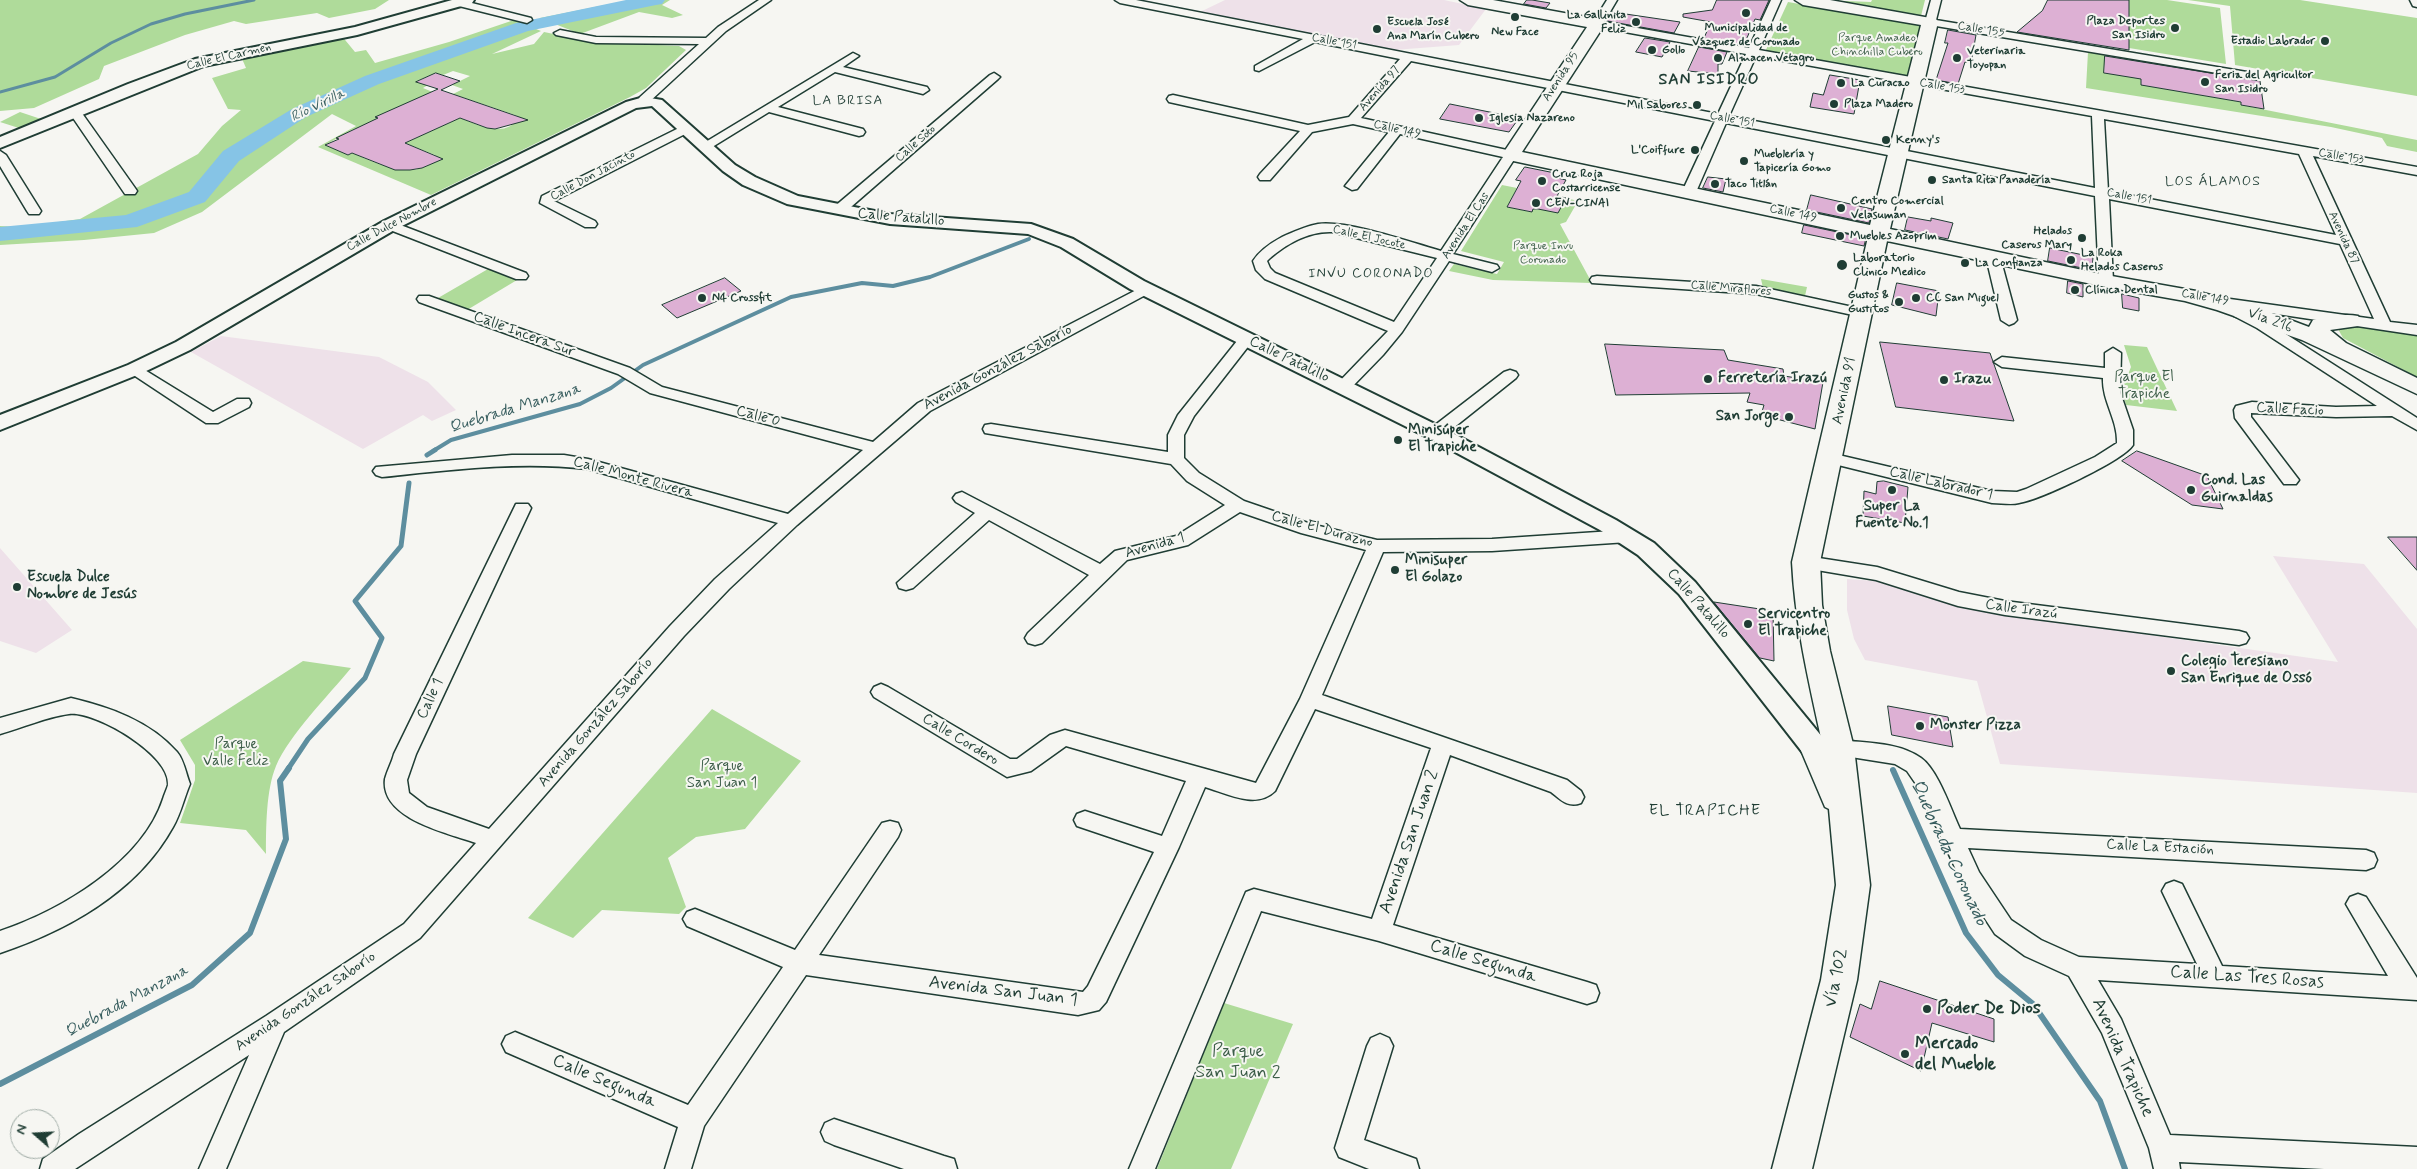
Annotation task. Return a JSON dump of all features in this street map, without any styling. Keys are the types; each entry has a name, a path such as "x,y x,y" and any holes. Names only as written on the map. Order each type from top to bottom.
{"main road":[{"name":"Calle 155","path":"1803,0 1930,22"},
{"name":"Calle 153","path":"1478,1 1597,24"},
{"name":"Avenida 91","path":"1844,784 1827,748 1815,642 1808,605 1806,562 1897,152 1930,22"},
{"name":"Avenida 95","path":"1511,155 1597,24"},
{"name":"Calle 149","path":"1511,155 1879,231 2106,281 2194,297"},
{"name":"Vía 216","path":"2194,297 2248,313 2309,326 2344,351 2417,395"},
{"path":"2344,351 2324,338 2318,330 2321,325 2330,322 2350,321"},
{"name":"Vía 216","path":"2344,351 2376,365 2417,387"},
{"path":"1827,748 1834,793 1848,840"},
{"name":"Vía 102","path":"1792,1169 1839,980 1853,885 1844,784"}],"street":[{"name":"Calle Dulce Nombre","path":"0,423 135,369 183,346 344,250 390,225 644,100 707,41 766,0"},
{"name":"Calle 151","path":"1120,0 2344,241"},
{"path":"1153,7 1167,0"},
{"name":"Avenida 95","path":"1597,24 1612,0"},
{"path":"1689,192 1776,0"},
{"name":"Avenida 91","path":"1930,22 1936,0"},
{"path":"2416,0 2417,4"},
{"path":"463,1 527,20"},
{"name":"Calle El Carmen","path":"0,143 161,76 206,60 357,31 463,1"},
{"name":"Calle 155","path":"1930,22 2248,75"},
{"name":"Calle 153","path":"1597,24 2417,171"},
{"path":"560,33 596,40 707,41"},
{"path":"1259,68 1314,38"},
{"path":"705,146 853,56"},
{"name":"Avenida 97","path":"1352,120 1408,57"},
{"path":"833,68 923,90"},
{"name":"Calle Soto","path":"839,210 994,77"},
{"name":"Calle 149","path":"1173,99 1308,129 1352,120 1511,155"},
{"name":"Calle Patalillo","path":"644,100 657,103 705,146 749,181 793,200 890,219 1031,229 1067,243 1146,289 1436,433 1628,536 1646,549 1687,588 1827,748"},
{"path":"767,108 859,132"},
{"path":"75,112 130,190"},
{"path":"2098,114 2106,281"},
{"name":"Calle Don Jacinto","path":"590,224 547,204 547,199 685,129"},
{"path":"1265,177 1308,129"},
{"path":"1352,186 1397,130"},
{"name":"Avenida 87","path":"2304,151 2384,326"},
{"path":"0,155 34,211"},
{"name":"Avenida El Cas","path":"1343,387 1378,352 1397,329 1446,257 1511,155"},
{"path":"390,225 521,276"},
{"name":"Calle El Jocote","path":"1397,329 1270,276 1263,270 1260,261 1267,252 1314,229 1326,228 1342,229 1492,268"},
{"path":"1993,257 2010,320"},
{"name":"Calle Miraflores","path":"1597,280 1756,290 1862,313"},
{"name":"Avenida González Saborío","path":"54,1169 88,1143 275,1024 412,931 677,631 722,584 790,521 924,407 1146,289"},
{"path":"2194,297 2262,325 2394,412 2417,425"},
{"name":"Calle Incera Sur","path":"424,299 624,371 642,383"},
{"path":"2309,326 2350,321 2417,330"},
{"path":"991,429 1176,459 1176,435 1186,415 1246,339"},
{"name":"Calle Labrador 1","path":"1830,458 1946,488 1992,497 2018,498 2101,461 2125,444 2126,434 2111,385 2113,352"},
{"path":"2002,362 2112,374"},
{"path":"135,369 212,419 243,403"},
{"path":"1436,433 1510,375"},
{"name":"Calle 0","path":"642,383 656,390 875,448"},
{"name":"Calle Facio","path":"2290,480 2243,418 2242,410 2252,407 2336,412 2394,412"},
{"name":"Calle El Durazno","path":"1176,459 1192,477 1238,505 1307,528 1377,546 1492,545 1628,536"},
{"name":"Calle Monte Rivera","path":"382,471 536,460 567,460 588,464 790,521"},
{"path":"962,498 1101,573"},
{"name":"Avenida 1","path":"1035,638 1121,555 1182,542 1238,505"},
{"name":"Calle 1","path":"494,840 419,813 399,798 396,780 405,754 522,508"},
{"path":"906,583 987,512"},
{"path":"1065,738 1253,792 1262,790 1267,785 1310,699 1377,546"},
{"name":"Calle Irazú","path":"1806,562 1877,574 1958,599 2005,608 2239,638"},
{"name":"Calle Cordero","path":"880,692 1007,768 1016,769 1028,764 1056,740 1065,738"},
{"path":"1310,699 1444,744 1559,786 1574,797"},
{"path":"0,726 71,706 104,714 142,734 170,758 179,784 165,823 137,861 76,908 28,934 0,942"},
{"name":"Avenida San Juan 2","path":"1142,1169 1254,899 1379,931 1444,744"},
{"path":"1827,748 1899,756 1915,765 1927,782 1971,878 2003,927 2033,948 2078,968"},
{"name":"Avenida San Juan 1","path":"800,963 1078,1004 1090,1002 1097,994 1168,847 1199,776"},
{"path":"1084,820 1168,847"},
{"path":"678,1169 693,1120 890,830"},
{"name":"Calle La Estación","path":"1954,838 2366,860"},
{"path":"2174,891 2215,976"},
{"path":"2358,904 2412,989"},
{"path":"695,919 800,963"},
{"name":"Calle Segunda","path":"1379,931 1587,993"},
{"name":"Calle Las Tres Rosas","path":"2078,968 2412,989"},
{"name":"Avenida Trapiche","path":"2078,968 2112,1027 2165,1159"},
{"path":"212,1169 275,1024"},
{"name":"Calle Segunda","path":"516,1044 693,1120"},
{"path":"1380,1046 1348,1148 1406,1169"},
{"path":"834,1132 944,1169"},
{"path":"2165,1159 2417,1160"}],"shaded area":[{"name":"Escuela José Ana Marín Cubero","path":"1225,0 1444,0 1486,9 1459,45 1394,50 1200,12"},
{"path":"221,336 379,357 428,382 456,410 432,421 423,415 363,449 191,352"},
{"name":"Escuela Dulce Nombre de Jesús","path":"0,548 72,630 36,653 0,641"},
{"name":"Colegio Teresiano San Enrique de Ossó","path":"2273,556 2364,564 2417,629 2417,793 2000,764 1977,681 1865,660 1854,639 1847,610 1847,579 1875,581 1903,587 1967,609 2338,662"}],"green space":[{"path":"0,0 389,0 375,9 329,18 317,13 246,24 234,21 185,35 104,66 99,79 34,108 0,111"},
{"path":"630,0 670,0 662,5 683,15 672,18 639,12 580,34 540,18"},
{"path":"1822,0 1871,2 1872,0 1925,0 1921,16"},
{"name":"Plaza Deportes San Isidro","path":"2129,0 2167,0 2220,8 2226,64 2129,48"},
{"name":"Estadio Labrador","path":"2188,0 2300,0 2417,18 2417,96 2235,65 2230,6"},
{"name":"Parque Amadeo Chinchilla Cubero","path":"1788,2 1921,25 1907,78 1765,52"},
{"path":"514,20 541,31 492,54 534,44 544,32 593,42 679,46 686,50 646,88 431,195 318,147 356,126 332,114 202,212 154,233 84,240 0,245 0,226 23,227 80,219 198,154 222,126 241,110 228,109 212,78 246,68 240,54 267,49 270,54 320,44 319,40 341,35 355,52 366,50 375,63 449,42","holes":["453,71 470,76 452,85 463,89 453,94 515,115 518,117 513,124 507,128 499,129 482,126 460,118 405,143 435,155 437,158 428,165 418,169 395,169 352,153 348,155 325,145 354,129 393,124 376,117 435,93 423,88 428,85 417,81 436,73 443,75"]},
{"path":"2088,52 2106,55 2104,73 2150,79 2142,85 2241,102 2241,105 2417,140 2417,152 2387,146 2382,138 2331,127 2086,88"},
{"path":"20,112 44,120 22,129 0,122"},
{"name":"Parque Invu Coronado","path":"1502,185 1517,188 1507,207 1531,212 1533,209 1537,210 1566,198 1578,201 1566,222 1560,224 1592,283 1493,280 1449,271 1454,264 1497,274 1504,262 1461,251"},
{"path":"488,269 517,280 467,310 438,298"},
{"path":"1761,279 1807,287 1805,296 1763,288"},
{"path":"2347,326 2417,333 2417,377 2343,338 2338,329"},
{"name":"Parque El Trapiche","path":"2124,345 2147,347 2177,411 2126,405 2122,389 2131,367"},
{"name":"Parque Valle Feliz","path":"303,661 351,668 290,741 276,766 268,798 266,854 246,830 180,823 195,780 195,765 180,740"},
{"name":"Parque San Juan 1","path":"712,709 801,761 745,829 696,837 668,858 686,907 679,914 602,910 573,938 528,918"},
{"name":"Parque San Juan 2","path":"1224,1003 1293,1024 1231,1169 1157,1169"}],"building":[{"path":"1527,0 1550,3 1546,8 1524,4"},
{"path":"1717,0 1769,0 1760,20 1755,19 1744,45 1704,38 1711,22 1683,17 1683,14 1712,10"},
{"path":"2048,0 2129,0 2129,50 2017,32 2042,11"},
{"name":"La Gallinita Feliz","path":"1612,12 1680,22 1674,33 1607,21"},
{"path":"1948,30 1976,35 1971,63 1965,62 1958,84 1936,80 1948,43 1945,43"},
{"name":"Gollo","path":"1645,38 1670,42 1662,57 1636,52"},
{"path":"1699,47 1727,52 1722,64 1718,64 1718,74 1688,71"},
{"name":"Feria del Agricultor San Isidro","path":"2105,56 2260,81 2264,109 2241,105 2241,102 2141,85 2141,79 2104,73"},
{"path":"436,73 460,81 441,90 528,120 495,129 460,118 405,143 443,159 422,168 410,170 395,170 352,153 348,155 325,145 378,118 375,117 438,89 416,82"},
{"path":"1830,75 1860,80 1854,114 1810,107 1813,93 1823,95"},
{"name":"Iglesia Nazareno","path":"1450,104 1519,118 1509,132 1440,119"},
{"path":"1525,167 1555,173 1553,177 1566,180 1557,196 1566,198 1558,213 1538,209 1533,209 1532,212 1507,207 1521,181 1516,180"},
{"name":"Taco Titlán","path":"1708,177 1726,179 1723,192 1703,188"},
{"name":"Centro Comercial Velasuman","path":"1811,195 1872,209 1869,223 1807,210"},
{"path":"1908,217 1931,221 1931,218 1953,223 1948,239 1905,230"},
{"name":"Muebles Azoprim","path":"1804,225 1866,238 1864,246 1802,233"},
{"name":"La Roka Helados Caseros","path":"2050,248 2093,257 2092,270 2048,261"},
{"name":"N4 Crossfit","path":"725,278 741,291 677,318 662,305"},
{"name":"Clínica Dental","path":"2068,281 2083,284 2083,297 2067,293"},
{"name":"CC San Miguel","path":"1897,283 1939,291 1936,316 1892,305"},
{"path":"2122,294 2139,298 2139,311 2123,308"},
{"name":"Irazu","path":"1880,342 1990,353 2014,421 1896,407"},
{"name":"Ferretería Irazú","path":"1605,344 1724,350 1728,360 1783,369 1784,376 1823,382 1815,429 1761,415 1764,405 1747,402 1750,393 1616,395"},
{"name":"Cond. Las Guirnaldas","path":"2137,451 2207,476 2223,509 2192,505 2122,461"},
{"path":"1884,481 1908,487 1905,523 1863,516 1864,491 1876,494 1877,482"},
{"path":"2388,537 2417,537 2417,570"},
{"name":"Servicentro El Trapiche","path":"1714,602 1773,611 1774,661 1760,658"},
{"name":"Monster Pizza","path":"1888,706 1948,717 1953,747 1892,735"},
{"path":"1880,981 1994,1019 1994,1042 1932,1023 1921,1071 1850,1037 1860,1004 1871,1009"}],"waterway":[{"path":"0,92 55,77 111,43 151,24 185,14 254,0"},
{"name":"Río Virilla","path":"0,234 129,222 197,197 231,156 299,113 372,80 522,27 578,14 656,0"},
{"name":"Quebrada Manzana","path":"433,451 451,440 580,404 611,388 643,365 791,297 862,283 893,286 930,277 1029,239"},
{"name":"Quebrada Manzana","path":"427,455 435,450"},
{"name":"Quebrada Manzana","path":"288,769 308,739 365,678 382,638 355,601 401,546 409,483"},
{"name":"Quebrada Manzana","path":"0,1084 192,985 250,933 286,839 280,781 289,768"},
{"name":"Quebrada Coronado","path":"1893,770 1966,933 1998,975 2033,1004 2100,1101 2125,1169"}],"place":[{"name":"Municipalidad de Vázquez de Coronado","path":"1746,13"},
{"name":"New Face","path":"1515,17"},
{"name":"La Gallinita Feliz","path":"1636,22"},
{"name":"Plaza Deportes San Isidro","path":"2175,28"},
{"name":"Escuela José Ana Marín Cubero","path":"1377,29"},
{"name":"Estadio Labrador","path":"2325,41"},
{"name":"Gollo","path":"1652,50"},
{"name":"Almacen Vetagro","path":"1718,58"},
{"name":"Veterinaria Toyopan","path":"1957,58"},
{"name":"Feria del Agricultor San Isidro","path":"2205,82"},
{"name":"La Curacao","path":"1841,83"},
{"name":"Plaza Madero","path":"1834,104"},
{"name":"Mil Sabores","path":"1697,105"},
{"name":"Iglesia Nazareno","path":"1479,118"},
{"name":"Kenny's","path":"1886,140"},
{"name":"L'Coiffure","path":"1695,150"},
{"name":"Mueblería y Tapicería Gomo","path":"1744,161"},
{"name":"Santa Rita Panadería","path":"1932,180"},
{"name":"Cruz Roja Costarricense","path":"1542,181"},
{"name":"Taco Titlán","path":"1715,184"},
{"name":"CEN-CINAI","path":"1536,203"},
{"name":"Centro Comercial Velasuman","path":"1841,208"},
{"name":"Muebles Azoprim","path":"1840,236"},
{"name":"Helados Caseros Mary","path":"2082,238"},
{"name":"La Roka Helados Caseros","path":"2071,260"},
{"name":"La Confianza","path":"1965,263"},
{"name":"Laboratorio Clinico Medico","path":"1842,265"},
{"name":"Clínica Dental","path":"2075,290"},
{"name":"N4 Crossfit","path":"702,298"},
{"name":"CC San Miguel","path":"1916,298"},
{"name":"Gustos & Gustitos","path":"1899,302"},
{"name":"Ferretería Irazú","path":"1708,379"},
{"name":"Irazu","path":"1944,380"},
{"name":"San Jorge","path":"1789,417"},
{"name":"Minisúper El Trapiche","path":"1398,440"},
{"name":"Super La Fuente No.1","path":"1892,490"},
{"name":"Cond. Las Guirnaldas","path":"2191,490"},
{"name":"Minisuper El Golazo","path":"1395,570"},
{"name":"Escuela Dulce Nombre de Jesús","path":"17,587"},
{"name":"Servicentro El Trapiche","path":"1748,624"},
{"name":"Colegio Teresiano San Enrique de Ossó","path":"2171,671"},
{"name":"Monster Pizza","path":"1920,726"},
{"name":"Poder De Dios","path":"1927,1009"},
{"name":"Mercado del Mueble","path":"1905,1054"}],"district":[{"name":"SAN ISIDRO","path":"1709,81"},
{"name":"LA BRISA","path":"848,101"},
{"name":"LOS ÁLAMOS","path":"2213,182"},
{"name":"INVU CORONADO","path":"1371,274"},
{"name":"EL TRAPICHE","path":"1705,812"}]}
